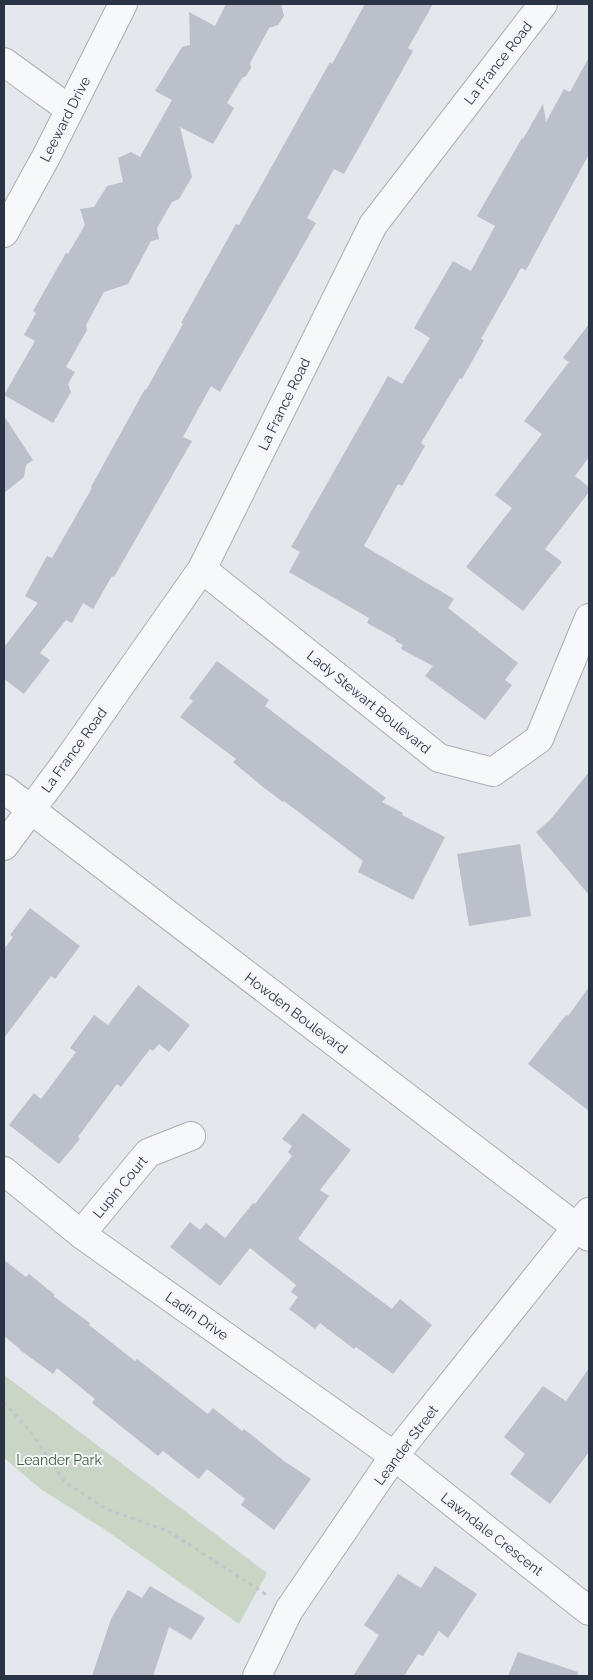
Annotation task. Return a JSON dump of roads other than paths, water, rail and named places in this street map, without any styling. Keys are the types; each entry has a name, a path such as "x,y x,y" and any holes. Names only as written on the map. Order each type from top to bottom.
{"street":[{"name":"Leeward Drive","path":"4,233 47,155 123,4"},
{"name":"La France Road","path":"31,810 202,569 373,225 544,4"},
{"path":"4,62 69,109"},
{"name":"Lady Stewart Boulevard","path":"202,569 439,758 493,772 539,738 589,618"},
{"name":"Howden Boulevard","path":"4,789 585,1226"},
{"path":"4,846 31,810"},
{"name":"Lupin Court","path":"81,1234 148,1153 191,1136"},
{"name":"Ladin Drive","path":"4,1170 81,1234 394,1456"},
{"name":"Leander Street","path":"257,1676 289,1610 394,1456 585,1226"},
{"name":"Lawndale Crescent","path":"394,1456 589,1611"}],"park label":[{"name":"Leander Park","path":"59,1460"}]}
